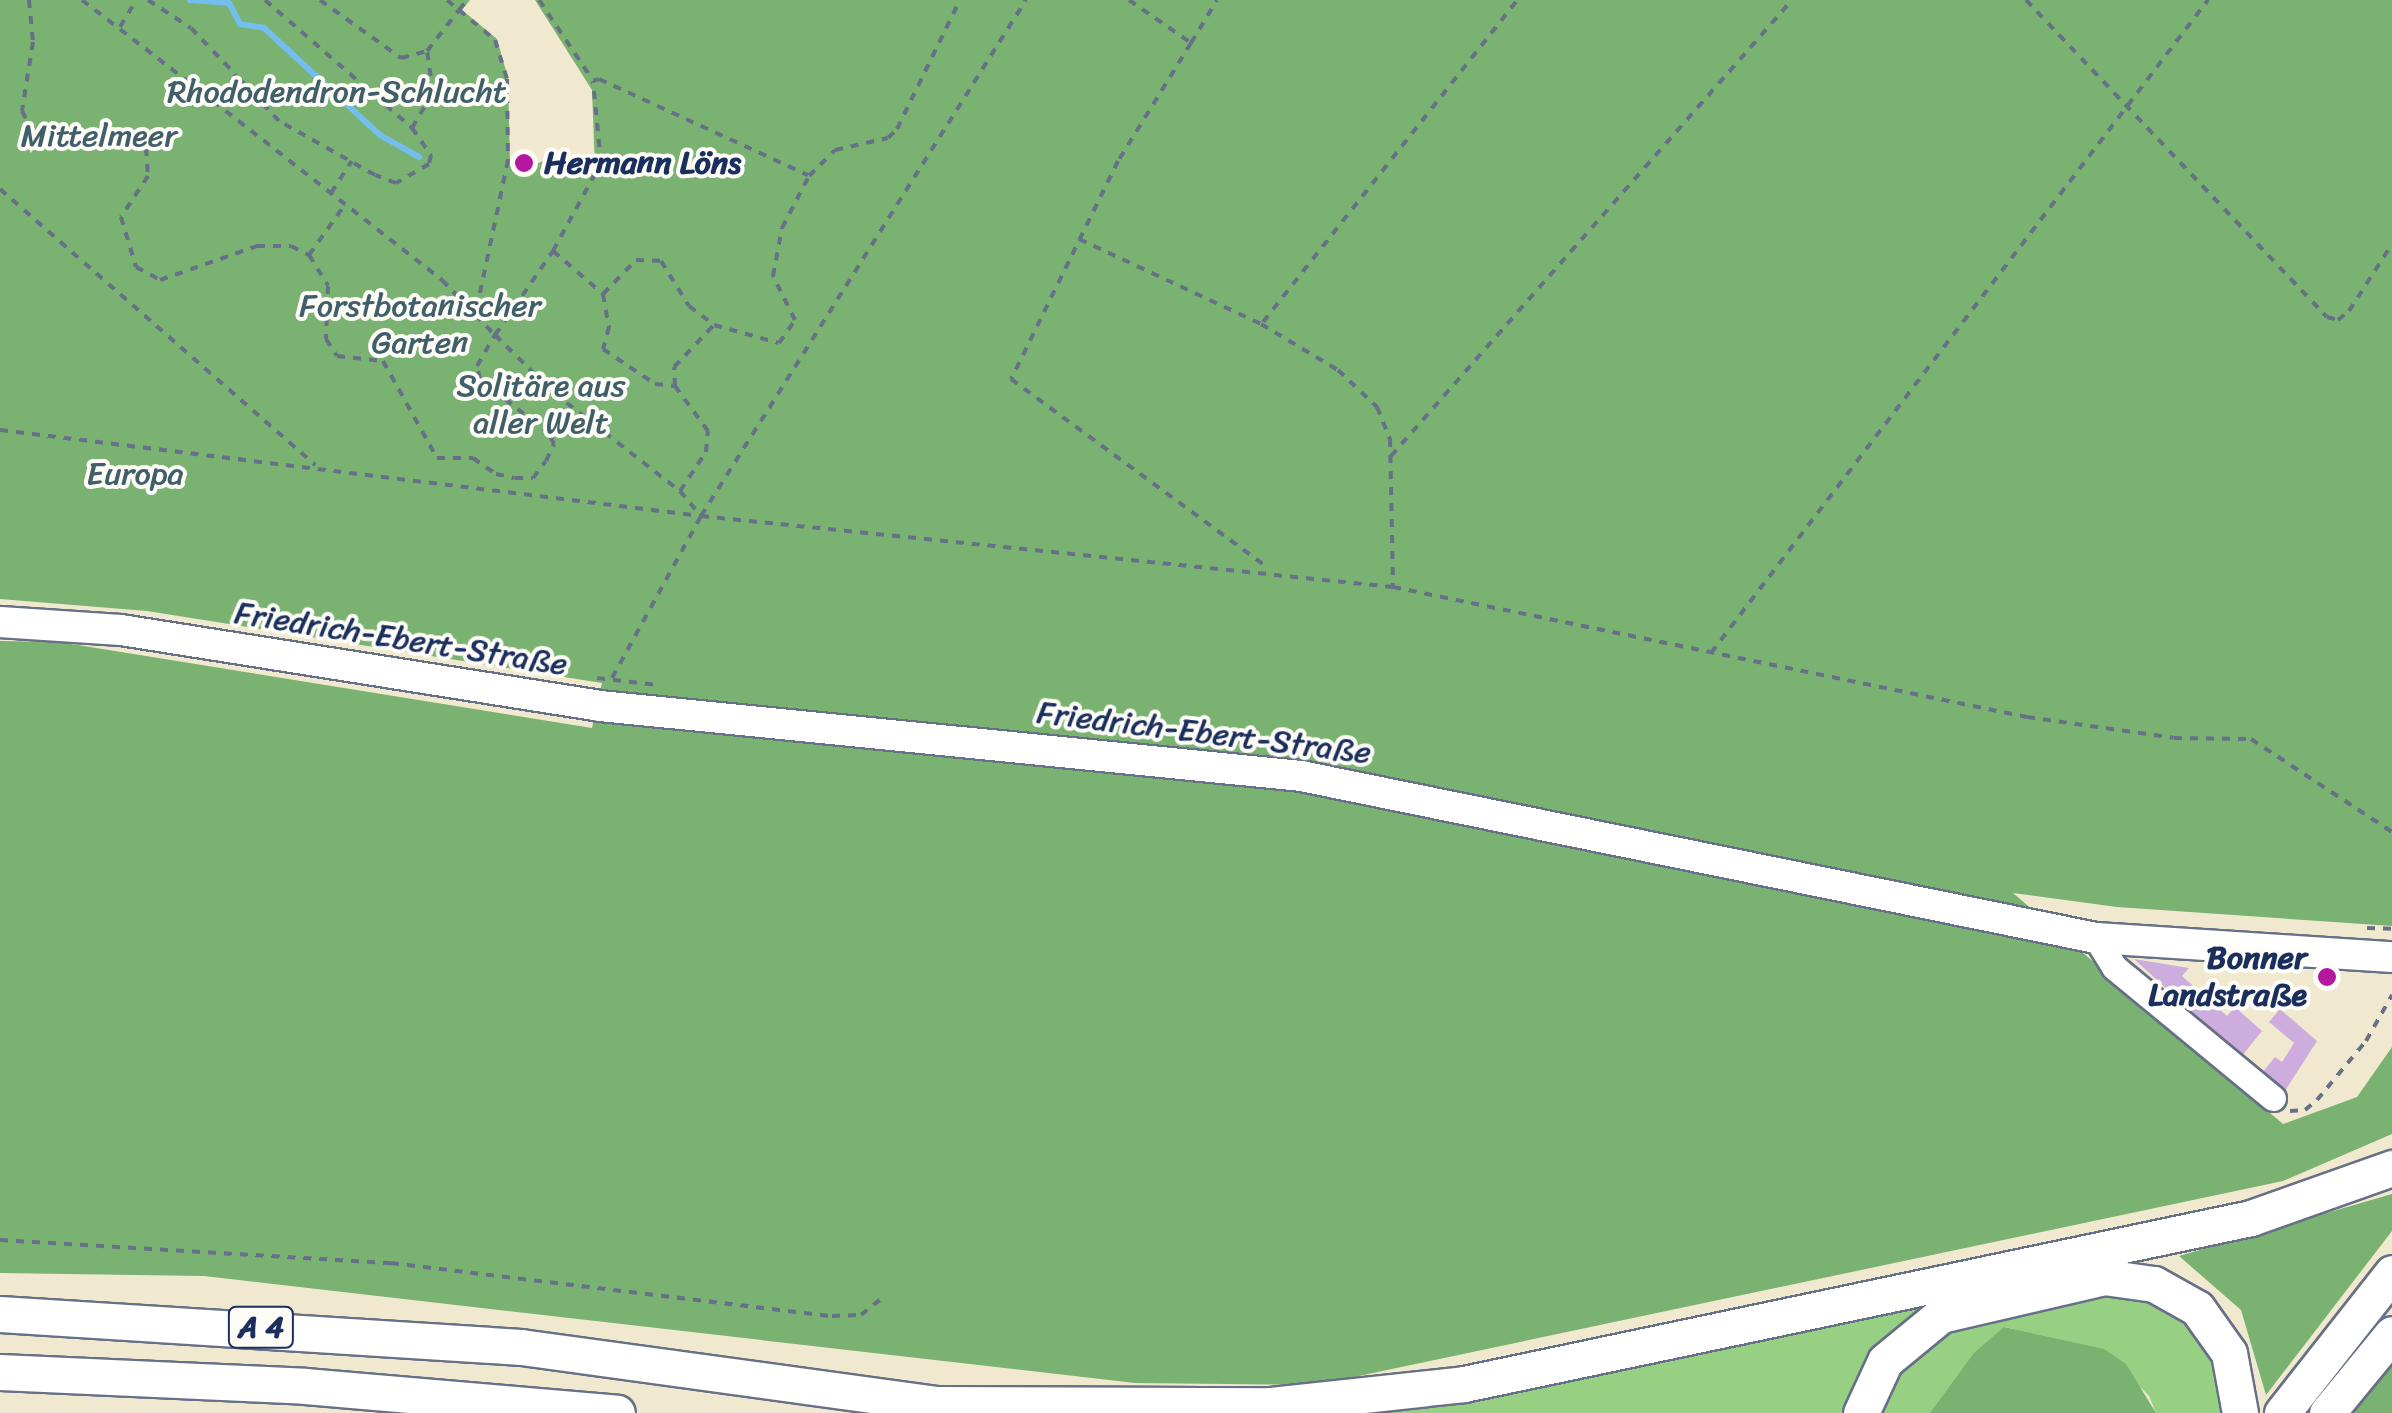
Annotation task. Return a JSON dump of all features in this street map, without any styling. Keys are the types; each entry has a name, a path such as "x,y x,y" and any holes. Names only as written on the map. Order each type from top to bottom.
{"highway":[{"path":"936,1404 1271,1405 1464,1384 2251,1218 2392,1168"},
{"path":"2282,1413 2392,1273"},
{"path":"1861,1413 1886,1361 1942,1315 2104,1276 2154,1284 2204,1316 2236,1369 2240,1413"},
{"name":"A 4","path":"0,1314 521,1348 994,1413"},
{"path":"2327,1413 2392,1334"},
{"name":"A 4","path":"0,1372 305,1386 617,1413"}],"main road":[{"name":"Friedrich-Ebert-Straße","path":"0,622 121,630 600,706 1301,776 2096,938 2392,957"}],"lane":[{"path":"2096,938 2114,967 2273,1098"}],"path":[{"path":"29,0 33,42 22,110 28,123 53,147 78,145 104,130 124,133 146,148 148,176 121,217 136,267 160,280 257,246 292,246 309,254 328,286 326,339 337,356 383,361 437,458 473,458 496,474 533,478 554,444 549,434 480,379 478,366 494,335 553,251 601,163 592,81 538,0"},
{"path":"82,0 331,193 476,312 494,335 572,407 680,491 700,516"},
{"path":"120,27 136,0"},
{"path":"148,0 190,28 279,121 396,182 422,173 431,156 412,128 265,0"},
{"path":"320,0 401,58 427,51 467,0"},
{"path":"446,0 495,40 507,79 504,193 491,220 476,312"},
{"path":"603,294 636,260 661,261 689,306 714,325 758,340 779,342 789,334 795,320 773,276 782,228 802,200 809,176 834,150 888,138 897,129 960,0"},
{"path":"600,706 700,516 1026,0"},
{"path":"1129,0 1191,43"},
{"path":"1218,0 1118,161 1010,379 1272,571"},
{"path":"1262,324 1517,0"},
{"path":"1391,456 1792,0"},
{"path":"2026,0 2130,105 2327,317 2338,320 2348,311 2392,244"},
{"path":"1710,654 2208,0"},
{"path":"412,128 433,92 427,51"},
{"path":"213,101 236,75"},
{"path":"592,81 809,176"},
{"path":"331,193 352,161"},
{"path":"0,189 315,464"},
{"path":"309,254 344,206"},
{"path":"1079,239 1262,324 1338,370 1376,406 1391,456 1392,587"},
{"path":"553,251 603,294 608,327 603,349 655,384 675,386"},
{"path":"680,491 706,452 708,430 675,386 674,367 714,325"},
{"path":"549,434 565,423 572,407"},
{"path":"0,430 315,464 700,516 1272,571 1392,587 1710,654 2100,729 2251,740 2392,832"},
{"path":"2273,1098 2292,1112 2305,1110 2366,1041 2392,995"},
{"path":"0,1240 391,1264 832,1316 862,1315 884,1297"}],"green space":[{"path":"0,0 470,0 462,10 497,39 508,78 510,163 525,169 543,161 571,169 595,168 592,90 535,0 2392,0 2392,926 2117,907 2013,893 2283,1124 2357,1097 2392,1047 2392,1134 2283,1181 1316,1385 1135,1383 204,1276 0,1273 0,641 59,642 592,728 602,683 147,611 0,599"},
{"path":"2392,1194 2392,1231 2266,1395 2241,1310 2179,1256"},
{"path":"2099,1287 2170,1304 2207,1341 2223,1370 2225,1413 2156,1413 2149,1396 2104,1350 2005,1327 1930,1413 1879,1413 1886,1385 1911,1350 1957,1321"},
{"path":"1943,1297 1848,1413 1336,1413 1656,1362"},
{"path":"2004,1327 2104,1349 2126,1364 2156,1413 1930,1413 1974,1353"},
{"path":"2392,1355 2392,1413 2345,1413"}],"building":[{"path":"2134,959 2189,968 2182,976 2227,1016 2235,1007 2262,1031 2241,1057"},
{"path":"2280,1009 2317,1041 2283,1094 2261,1074 2275,1057 2282,1062 2294,1043 2269,1022"}],"waterway":[{"path":"190,0 229,3 240,24 264,28 380,135 419,157"}],"place":[{"name":"Hermann Löns","path":"524,163"},
{"name":"Bonner Landstraße","path":"2327,977"}],"park label":[{"name":"Rhododendron-Schlucht","path":"337,92"},
{"name":"Mittelmeer","path":"99,136"},
{"name":"Forstbotanischer Garten","path":"420,326"},
{"name":"Solitäre aus aller Welt","path":"541,406"},
{"name":"Europa","path":"135,474"}]}
